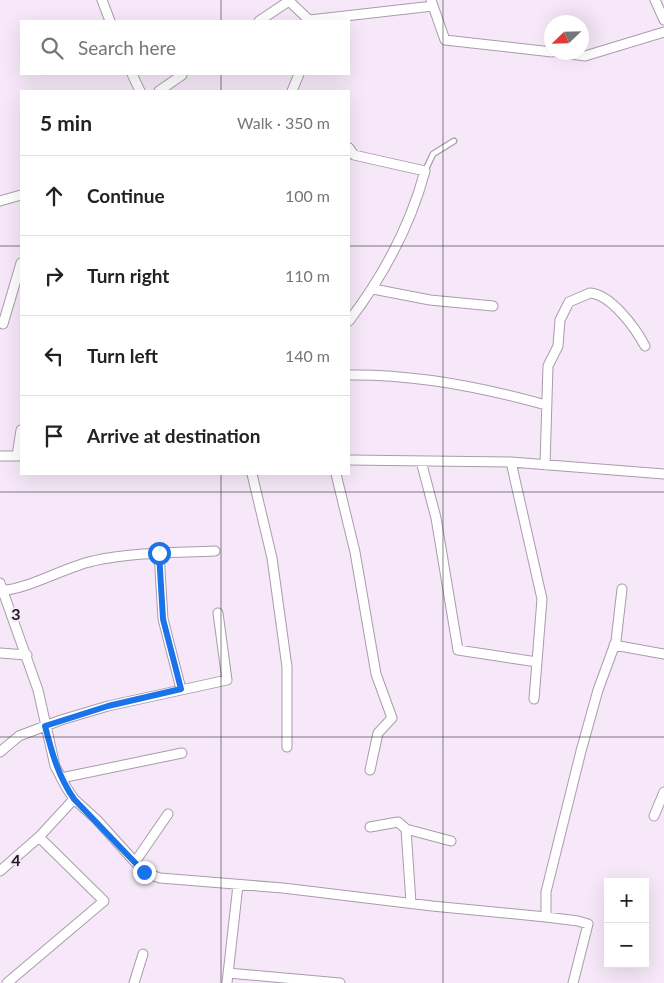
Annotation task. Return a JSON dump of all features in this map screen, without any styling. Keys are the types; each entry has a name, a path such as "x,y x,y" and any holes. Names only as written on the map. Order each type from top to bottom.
{"street":[{"path":"102,0 110,20"},
{"path":"655,0 664,20"},
{"path":"260,20 288,1 309,20"},
{"path":"317,20 432,3 445,40 544,51"},
{"path":"589,55 664,32"},
{"path":"132,75 140,90"},
{"path":"160,90 182,75"},
{"path":"292,90 299,75"},
{"path":"350,149 354,155 425,171 416,205 397,246 373,289 350,320"},
{"path":"0,201 20,195"},
{"path":"3,324 20,266"},
{"path":"373,289 430,300 493,306"},
{"path":"545,465 549,360 558,346 560,320 569,302 590,293 601,296 634,327 645,346"},
{"path":"350,375 380,375 448,382 510,395 546,405"},
{"path":"0,456 19,456 20,443"},
{"path":"350,460 511,462 664,474"},
{"path":"420,461 436,518 458,650 537,662"},
{"path":"511,462 542,599 534,698"},
{"path":"252,475 272,558 287,667 287,747"},
{"path":"336,475 354,552 376,674 392,718 378,733 370,770"},
{"path":"6,599 13,591 68,568 92,561 143,553 214,551"},
{"path":"159,553 163,619 181,689"},
{"path":"1,586 13,591"},
{"path":"1,586 38,690 55,766 74,799 97,820 144,872 160,878 238,884 578,921 588,924 573,983"},
{"path":"546,917 546,892 581,751 614,645 622,589"},
{"path":"0,752 19,736 108,706 228,680 218,613"},
{"path":"614,645 664,654"},
{"path":"0,653 27,655"},
{"path":"61,778 182,753"},
{"path":"654,816 664,792"},
{"path":"0,871 39,837 74,799"},
{"path":"135,862 168,814"},
{"path":"370,827 398,822 406,829 451,841"},
{"path":"406,829 411,904"},
{"path":"7,983 104,901 39,837"},
{"path":"238,884 228,978 340,983"},
{"path":"134,983 143,954"}],"lane":[{"path":"425,171 433,154 454,140"}],"route":[{"path":"144,872 97,820 74,799 55,766 45,726 108,706 181,689 163,619 159,553"}]}
